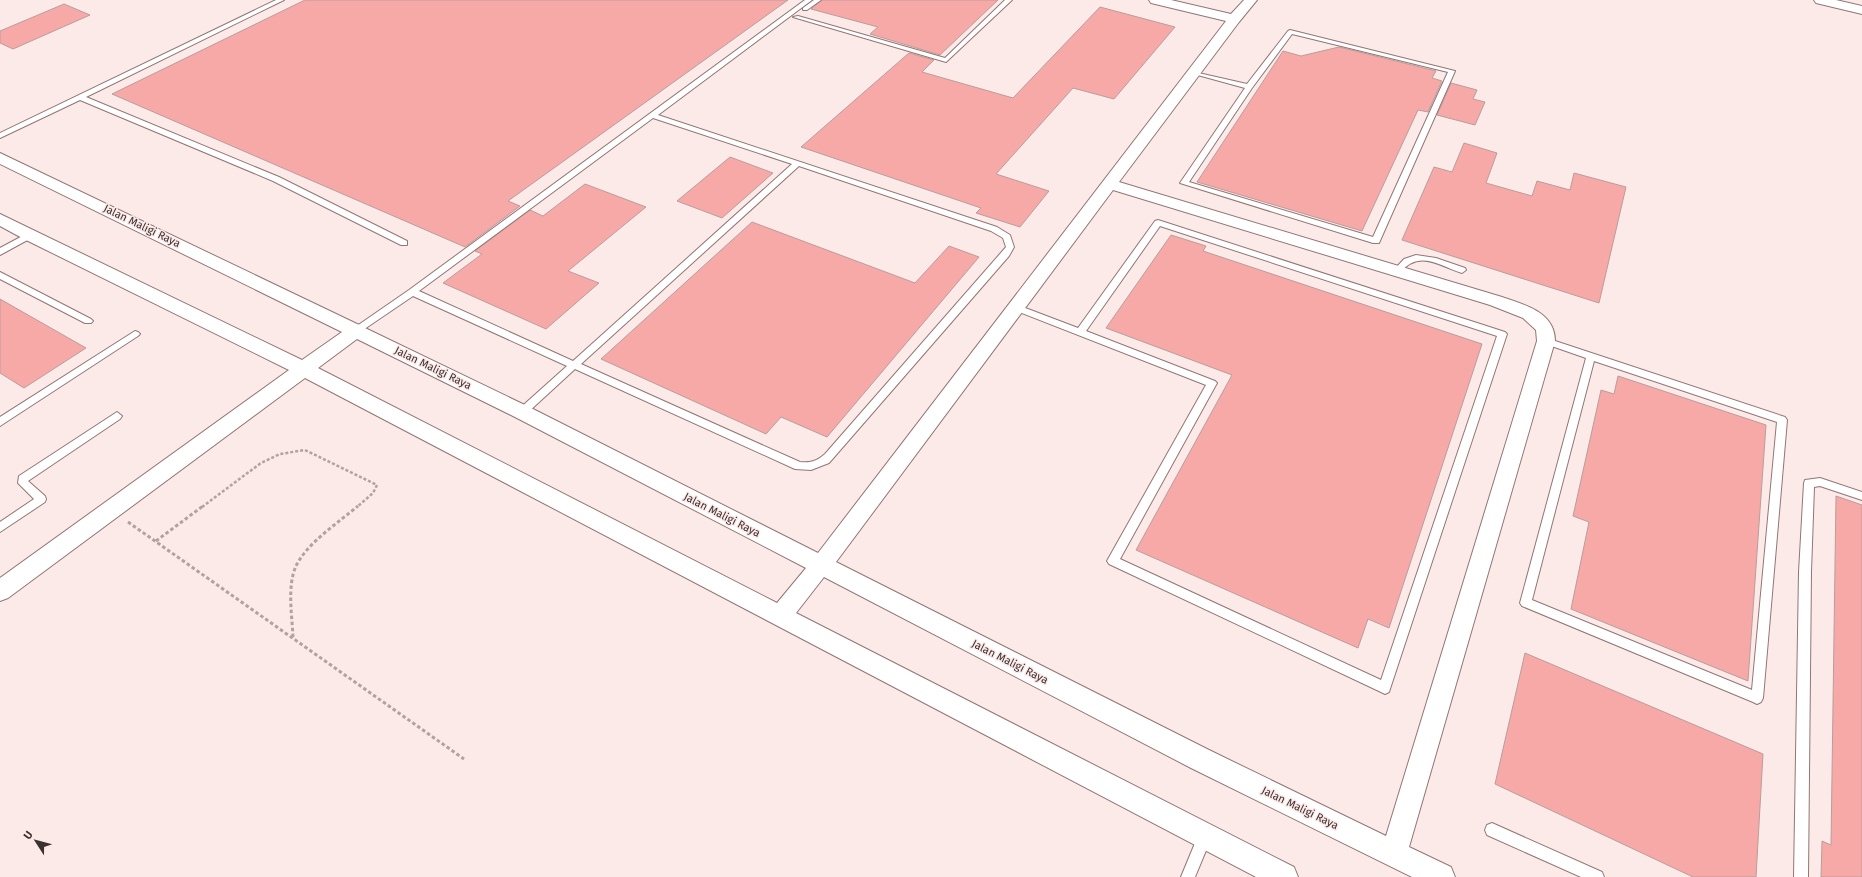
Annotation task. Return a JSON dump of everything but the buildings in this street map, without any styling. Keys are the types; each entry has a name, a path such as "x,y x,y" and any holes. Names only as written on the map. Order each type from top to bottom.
{"street":[{"path":"1155,0 1234,19"},
{"path":"780,616 820,566 1017,308 1108,184 1196,73 1234,19 1251,0"},
{"path":"1820,0 1862,10"},
{"name":"Jalan Maligi Raya","path":"0,158 357,330 522,412 820,566 1200,759 1441,877"},
{"path":"1108,184 1524,311 1537,320 1545,329 1546,341 1394,853"},
{"path":"0,218 30,235 304,369 1284,877"},
{"path":"0,591 357,330"}],"lane":[{"path":"0,136 278,0"},
{"path":"357,330 412,292 810,0"},
{"path":"818,0 796,16 946,60 1009,0"},
{"path":"1290,32 1452,71 1376,241 1184,183 1250,87 1290,32"},
{"path":"1196,73 1250,87"},
{"path":"80,97 276,179 404,243"},
{"path":"412,292 576,364 799,466 814,466 829,458 1006,254 1010,247 1007,237 994,229 652,115"},
{"path":"522,412 798,163"},
{"path":"1017,308 1212,383 1113,561 1385,688 1502,334 1158,223 1080,332"},
{"path":"0,252 30,235"},
{"path":"1397,271 1407,260 1412,258 1422,258 1462,270"},
{"path":"0,275 88,321"},
{"path":"0,422 135,334"},
{"path":"1546,341 1591,356 1782,420 1757,698 1526,603 1591,356"},
{"path":"0,528 42,499 23,482 23,479 118,416"},
{"path":"1801,877 1805,572 1809,483 1820,482 1862,496"},
{"path":"1492,830 1597,877"},
{"path":"1188,877 1205,836"}],"path":[{"path":"156,541 261,463 280,454 305,450 376,485 373,493 308,550 296,567 291,598 293,638"},
{"path":"111,510 464,759"}]}
